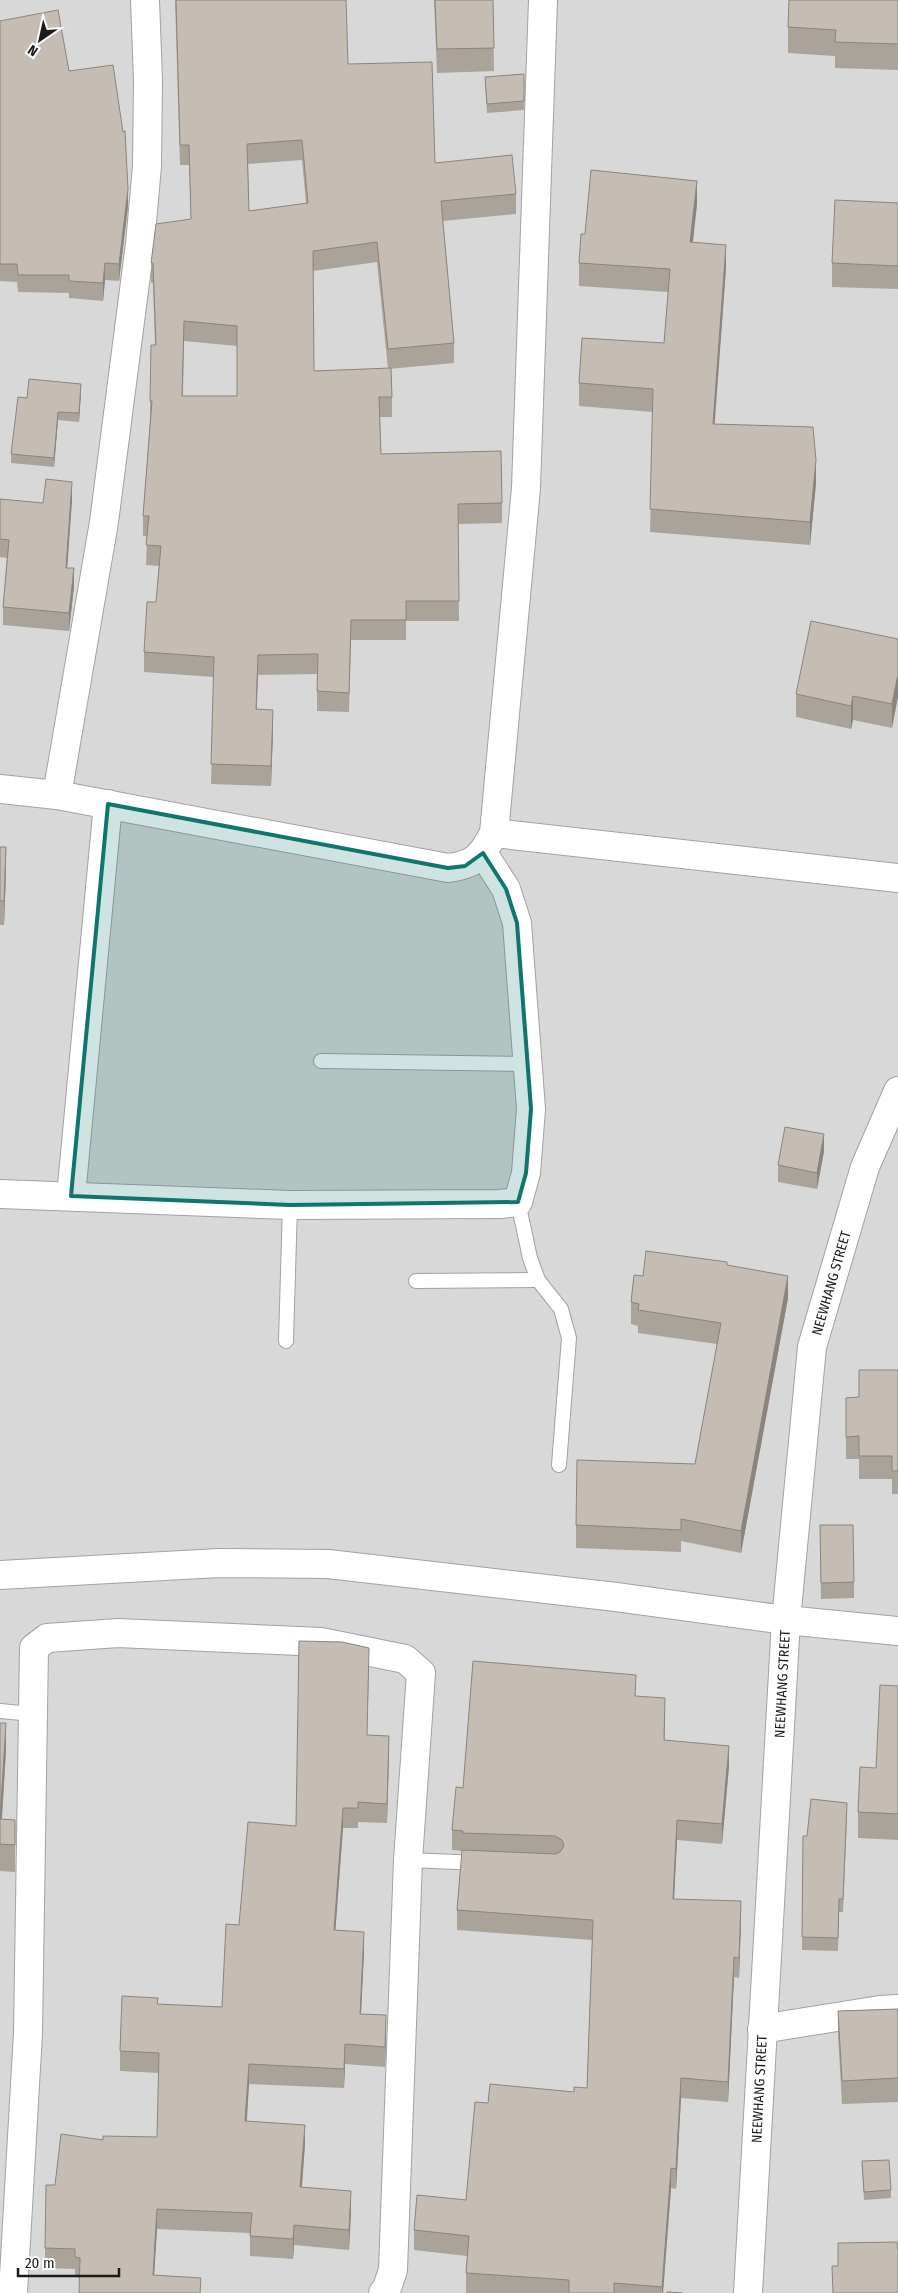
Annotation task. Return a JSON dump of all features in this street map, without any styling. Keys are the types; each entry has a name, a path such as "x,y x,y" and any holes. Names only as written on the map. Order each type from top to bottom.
{"street":[{"path":"58,795 104,522 140,244 147,166 148,80 145,0"},
{"path":"0,1194 290,1205 500,1204 518,1202 526,1173 531,1109 517,923 489,843 526,488 543,0"},
{"path":"0,789 58,795 448,868 465,866 489,843 898,878"},
{"path":"71,1196 108,804"},
{"name":"NEEWHANG STREET","path":"748,2293 786,1620 812,1347 865,1167 898,1091"},
{"path":"0,1575 219,1563 328,1564 616,1597 786,1620 898,1631"},
{"path":"13,2293 28,2033 34,1648 47,1638 118,1634 321,1642 405,1659 421,1673 408,1860 393,2270 387,2288 383,2293"},
{"path":"762,2028 880,2010 898,2009"}],"lane":[{"path":"321,1061 527,1064"},
{"path":"518,1202 530,1258 538,1280 561,1309 569,1338 559,1464"},
{"path":"286,1340 290,1205"},
{"path":"416,1281 538,1280"},
{"path":"0,1711 32,1714"},
{"path":"408,1860 496,1863"}],"highlighted area":[{"path":"108,804 448,868 465,866 483,853 506,889 517,923 531,1109 526,1173 518,1202 290,1205 71,1196"}],"shaded area":[{"path":"0,0 898,0 898,2293 0,2293"}],"building":[{"path":"176,0 346,0 348,64 432,62 435,163 512,155 516,194 441,201 454,343 388,349 377,242 313,251 314,371 391,368 392,397 379,397 381,454 501,451 502,503 458,504 459,601 406,601 406,620 351,620 349,693 317,691 318,654 258,655 256,709 273,710 271,766 211,764 214,657 144,652 147,602 156,602 161,546 146,545 149,516 143,516 152,401 150,401 151,345 156,345 153,263 151,263 156,224 191,219 189,145 180,145","holes":["302,140 308,203 249,211 247,144","184,321 237,326 237,396 182,396"]},
{"path":"435,0 493,0 494,48 437,49"},
{"path":"789,0 898,0 898,44 835,42 836,30 788,27"},
{"path":"58,10 69,71 113,65 123,132 125,131 128,189 119,264 105,263 103,283 69,281 69,275 18,275 17,264 0,264 0,21"},
{"path":"524,74 524,101 487,104 485,77"},
{"path":"591,170 697,181 690,242 726,245 713,424 813,427 816,460 810,522 650,509 653,389 579,383 582,338 664,343 670,269 579,263 581,234 585,234"},
{"path":"835,200 898,203 898,266 832,263"},
{"path":"29,379 81,384 79,413 58,412 54,458 11,454 18,397 27,398"},
{"path":"46,479 72,482 66,568 74,568 69,613 3,607 9,540 0,539 0,499 43,503"},
{"path":"811,621 898,639 898,674 892,704 853,696 851,706 796,694"},
{"path":"0,847 6,847 4,901 0,901"},
{"path":"785,1127 824,1134 817,1173 778,1165"},
{"path":"646,1251 727,1262 727,1265 788,1276 741,1531 681,1519 681,1530 576,1525 577,1460 695,1464 721,1323 638,1310 639,1304 631,1302 634,1275 643,1276"},
{"path":"859,1370 898,1370 898,1471 892,1471 892,1456 859,1456 859,1436 846,1437 846,1398 859,1397"},
{"path":"820,1525 853,1525 854,1582 821,1583"},
{"path":"299,1641 342,1642 369,1648 367,1735 389,1736 387,1804 358,1802 358,1808 343,1808 334,1930 364,1932 360,2014 386,2015 385,2047 345,2044 344,2069 249,2064 245,2121 305,2125 300,2187 351,2191 349,2230 294,2225 293,2239 250,2236 252,2213 157,2209 153,2275 201,2278 200,2293 79,2293 80,2258 75,2257 75,2249 45,2248 46,2185 55,2185 61,2134 103,2140 103,2136 157,2137 159,2053 120,2051 122,1996 158,1998 157,2004 222,2007 226,1924 239,1925 248,1822 296,1826"},
{"path":"473,1661 636,1675 635,1696 665,1698 664,1740 729,1746 722,1824 677,1820 673,1899 741,1901 739,1958 734,1957 728,2082 681,2078 676,2169 671,2168 662,2287 614,2283 614,2293 569,2293 569,2280 466,2273 469,2236 414,2230 417,2195 466,2200 475,2102 488,2103 490,2084 574,2092 574,2087 587,2088 593,1920 457,1910 462,1850 555,1854 560,1852 564,1846 562,1840 555,1836 463,1833 463,1831 452,1830 456,1787 463,1788"},
{"path":"880,1685 898,1686 898,1814 858,1812 860,1767 876,1768"},
{"path":"0,1723 6,1723 0,1819"},
{"path":"811,1799 847,1803 843,1899 839,1899 838,1938 802,1937 803,1836 807,1836"},
{"path":"0,1819 15,1820 15,1845 0,1844"},
{"path":"898,2009 898,2078 842,2081 838,2011"},
{"path":"889,2160 891,2190 864,2192 862,2161"},
{"path":"897,2242 898,2293 833,2293 832,2266 838,2266 838,2243"}]}
